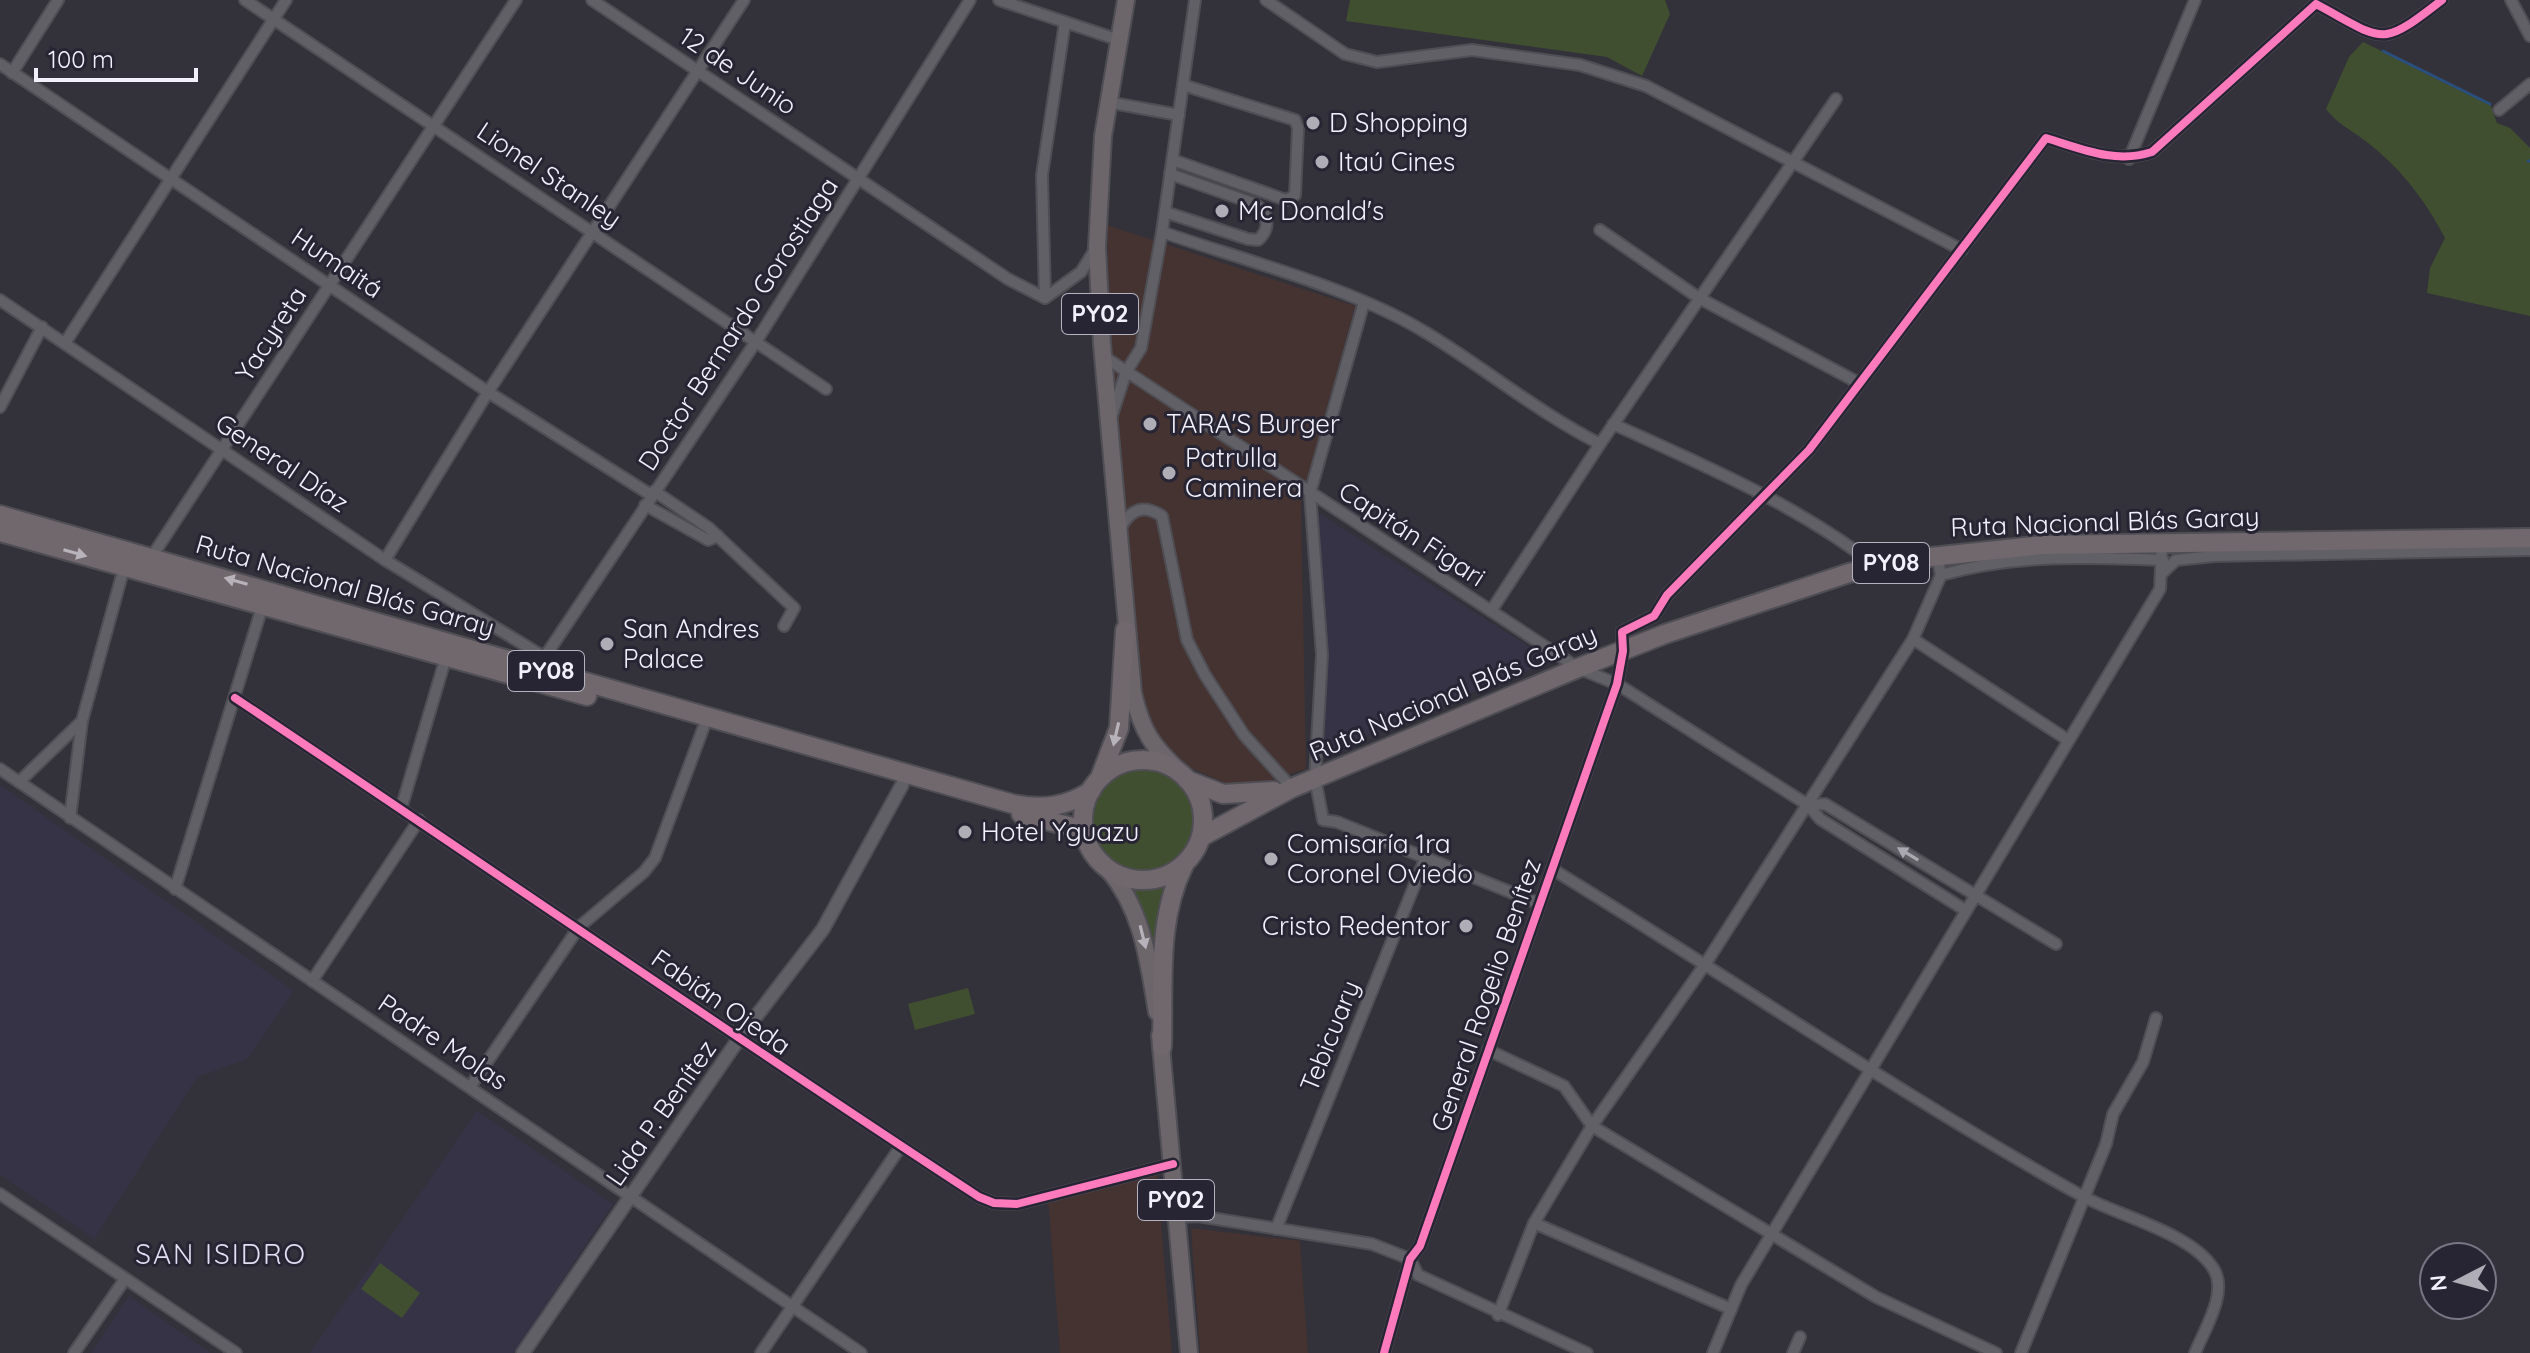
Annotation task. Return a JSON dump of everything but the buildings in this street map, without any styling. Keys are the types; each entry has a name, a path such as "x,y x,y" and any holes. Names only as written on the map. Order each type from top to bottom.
{"highway":[{"name":"Ruta Nacional Blás Garay","path":"0,515 127,559"},
{"name":"Ruta Nacional Blás Garay","path":"0,532 127,559 539,669 705,724 1084,830"},
{"name":"Ruta Nacional Blás Garay","path":"1201,837 1292,788 1578,668 1665,634 1876,566 1937,555 2044,545 2163,552 2530,538"},
{"name":"Ruta Nacional Blás Garay","path":"265,598 446,657 539,669"},
{"name":"PY02","path":"1108,869 1088,845 1084,830 1085,804 1119,728 1125,630"},
{"path":"1095,786 1113,768 1138,761 1165,764 1184,776"},
{"name":"Ruta Nacional Blás Garay","path":"1184,776 1223,794 1292,788"},
{"name":"PY02","path":"1162,1047 1166,914 1172,889 1201,837 1200,802 1184,776"},
{"name":"Ruta Nacional Blás Garay","path":"903,780 1026,807 1066,804 1095,786"},
{"path":"1108,869 1138,880 1170,874 1184,865"}],"main road":[{"name":"PY02","path":"1126,0 1107,102 1097,247 1103,356 1120,529 1125,630 1140,721 1153,747 1184,776"},
{"name":"PY02","path":"1108,869 1125,890 1138,918 1162,1047 1189,1353"}],"street":[{"path":"12,73 58,0"},
{"name":"Lionel Stanley","path":"245,0 826,389"},
{"path":"65,343 169,177 286,0"},
{"name":"Yacyreta","path":"149,565 432,124 516,0"},
{"name":"12 de Junio","path":"592,0 1008,279 1045,298"},
{"path":"385,560 488,392 744,0"},
{"name":"Doctor Bernardo Gorostiaga","path":"539,669 650,497 757,340 970,0"},
{"path":"999,0 1119,40"},
{"path":"1109,423 1126,372 1141,348 1162,232 1195,0"},
{"path":"1266,0 1345,54 1377,62 1472,50 1580,65 1646,86 1962,250"},
{"path":"2129,159 2195,0"},
{"path":"1623,651 1622,632 1654,616 1667,595 1809,450 2046,138 2099,155 2129,159 2152,152 2317,1 2376,35 2389,36 2400,32 2442,0"},
{"path":"2511,0 2530,36"},
{"path":"1045,298 1042,175 1065,22"},
{"name":"Humaitá","path":"0,64 488,392 650,497"},
{"path":"2499,110 2526,87 2530,71"},
{"path":"1173,160 1286,200 1295,195 1298,128 1295,120 1183,85"},
{"path":"1491,611 1613,424 1836,99"},
{"path":"1107,102 1179,115"},
{"path":"1165,212 1258,240 1265,233 1267,222 1264,211 1255,204 1170,174"},
{"path":"1600,230 1699,298 1859,383"},
{"path":"1162,232 1364,302 1423,331 1549,418 1600,444"},
{"path":"1045,298 1081,272 1097,247"},
{"name":"General Díaz","path":"0,300 385,560 539,669"},
{"path":"1364,302 1310,493 1322,655 1315,778 1323,820 1337,822 1540,904"},
{"path":"0,407 42,327"},
{"name":"Capitán Figari","path":"1103,356 1578,668 1617,684 1808,805"},
{"path":"1613,424 1765,493 1840,538 1876,566"},
{"path":"650,497 708,540 718,536"},
{"path":"650,497 718,536 794,608 784,626"},
{"path":"1120,529 1127,515 1138,509 1152,509 1162,516 1187,640 1205,675 1244,735 1292,788"},
{"path":"2163,572 2176,560 2214,556 2530,550"},
{"path":"1713,1353 1741,1285 2160,589 2163,552 2055,557 1974,566 1941,575"},
{"path":"1498,1315 1534,1223 1592,1126 1706,963 1913,639 1941,575 1937,555"},
{"path":"70,818 82,721 127,559"},
{"path":"175,889 265,598"},
{"path":"1913,639 2068,740"},
{"name":"General Rogelio Benítez","path":"1384,1352 1410,1259 1420,1246 1540,904 1617,684 1623,651"},
{"path":"401,809 446,657"},
{"name":"Fabián Ojeda","path":"235,698 579,927 738,1040 994,1203 1017,1204 1173,1164"},
{"path":"19,782 82,721"},
{"path":"470,1087 579,927 644,872 655,858 705,724"},
{"name":"Padre Molas","path":"0,769 861,1353"},
{"name":"Lida P. Benítez","path":"523,1353 738,1040 823,929 903,780"},
{"path":"1808,805 1825,804 2056,944"},
{"path":"1808,805 1820,819 1965,910"},
{"path":"312,981 419,820"},
{"name":"Tebicuary","path":"1276,1229 1425,859"},
{"path":"1552,869 1872,1070 2085,1197 2195,1248 2215,1270 2219,1292 2195,1353"},
{"path":"2021,1353 2106,1144 2113,1114 2143,1062 2156,1018"},
{"path":"1488,1050 1555,1080 1571,1093 1592,1126 1772,1235 1876,1297 1996,1353"},
{"path":"761,1353 901,1146"},
{"path":"0,1194 236,1353"},
{"path":"1178,1217 1198,1216 1372,1244 1410,1259 1418,1275 1498,1315 1587,1353"},
{"path":"1534,1223 1731,1309"},
{"path":"74,1353 125,1279"},
{"path":"1793,1353 1800,1337"}],"shaded area":[{"path":"1107,225 1355,306 1301,502 1306,769 1269,781 1228,784 1188,767 1158,738 1143,709 1110,371"},
{"path":"1315,511 1551,661 1321,754"},
{"path":"0,785 294,991 247,1059 197,1077 94,1239 0,1174"},
{"path":"477,1111 613,1204 514,1353 310,1353"},
{"path":"1157,1175 1172,1353 1060,1353 1048,1198"},
{"path":"1191,1228 1300,1241 1308,1353 1200,1353"},
{"path":"129,1296 210,1353 91,1353"}],"green space":[{"path":"1350,0 1665,0 1670,14 1642,76 1607,57 1346,21"},
{"path":"2363,42 2490,104 2497,123 2510,128 2530,148 2530,316 2427,293 2430,268 2445,238 2419,195 2398,170 2326,109 2349,57"},
{"path":"1144,767 1164,771 1181,782 1192,799 1196,819 1192,839 1181,856 1164,867 1144,871 1124,867 1107,856 1096,839 1092,819 1096,799 1107,782 1124,771"},
{"path":"1165,882 1157,980 1139,904 1127,883 1143,888"},
{"path":"968,988 975,1014 915,1030 908,1004"},
{"path":"380,1263 420,1293 402,1318 361,1289"}],"waterway":[{"path":"2383,51 2490,104"}],"cycle path":[{"path":"1384,1353 1410,1259 1420,1246 1617,684 1623,651 1622,632 1654,616 1667,595 1809,450 2046,138 2112,156 2152,152 2316,4 2356,26 2381,34 2393,33 2442,0"},
{"path":"235,698 979,1197 994,1203 1017,1204 1173,1164"}],"place":[{"name":"D Shopping","path":"1313,123"},
{"name":"Itaú Cines","path":"1322,162"},
{"name":"Mc Donald's","path":"1222,211"},
{"name":"TARA'S Burger","path":"1150,424"},
{"name":"Patrulla Caminera","path":"1169,473"},
{"name":"San Andres Palace","path":"607,644"},
{"name":"Hotel Yguazu","path":"965,832"},
{"name":"Comisaría 1ra Coronel Oviedo","path":"1271,859"},
{"name":"Cristo Redentor","path":"1466,926"}],"district":[{"name":"SAN ISIDRO","path":"221,1254"}]}
